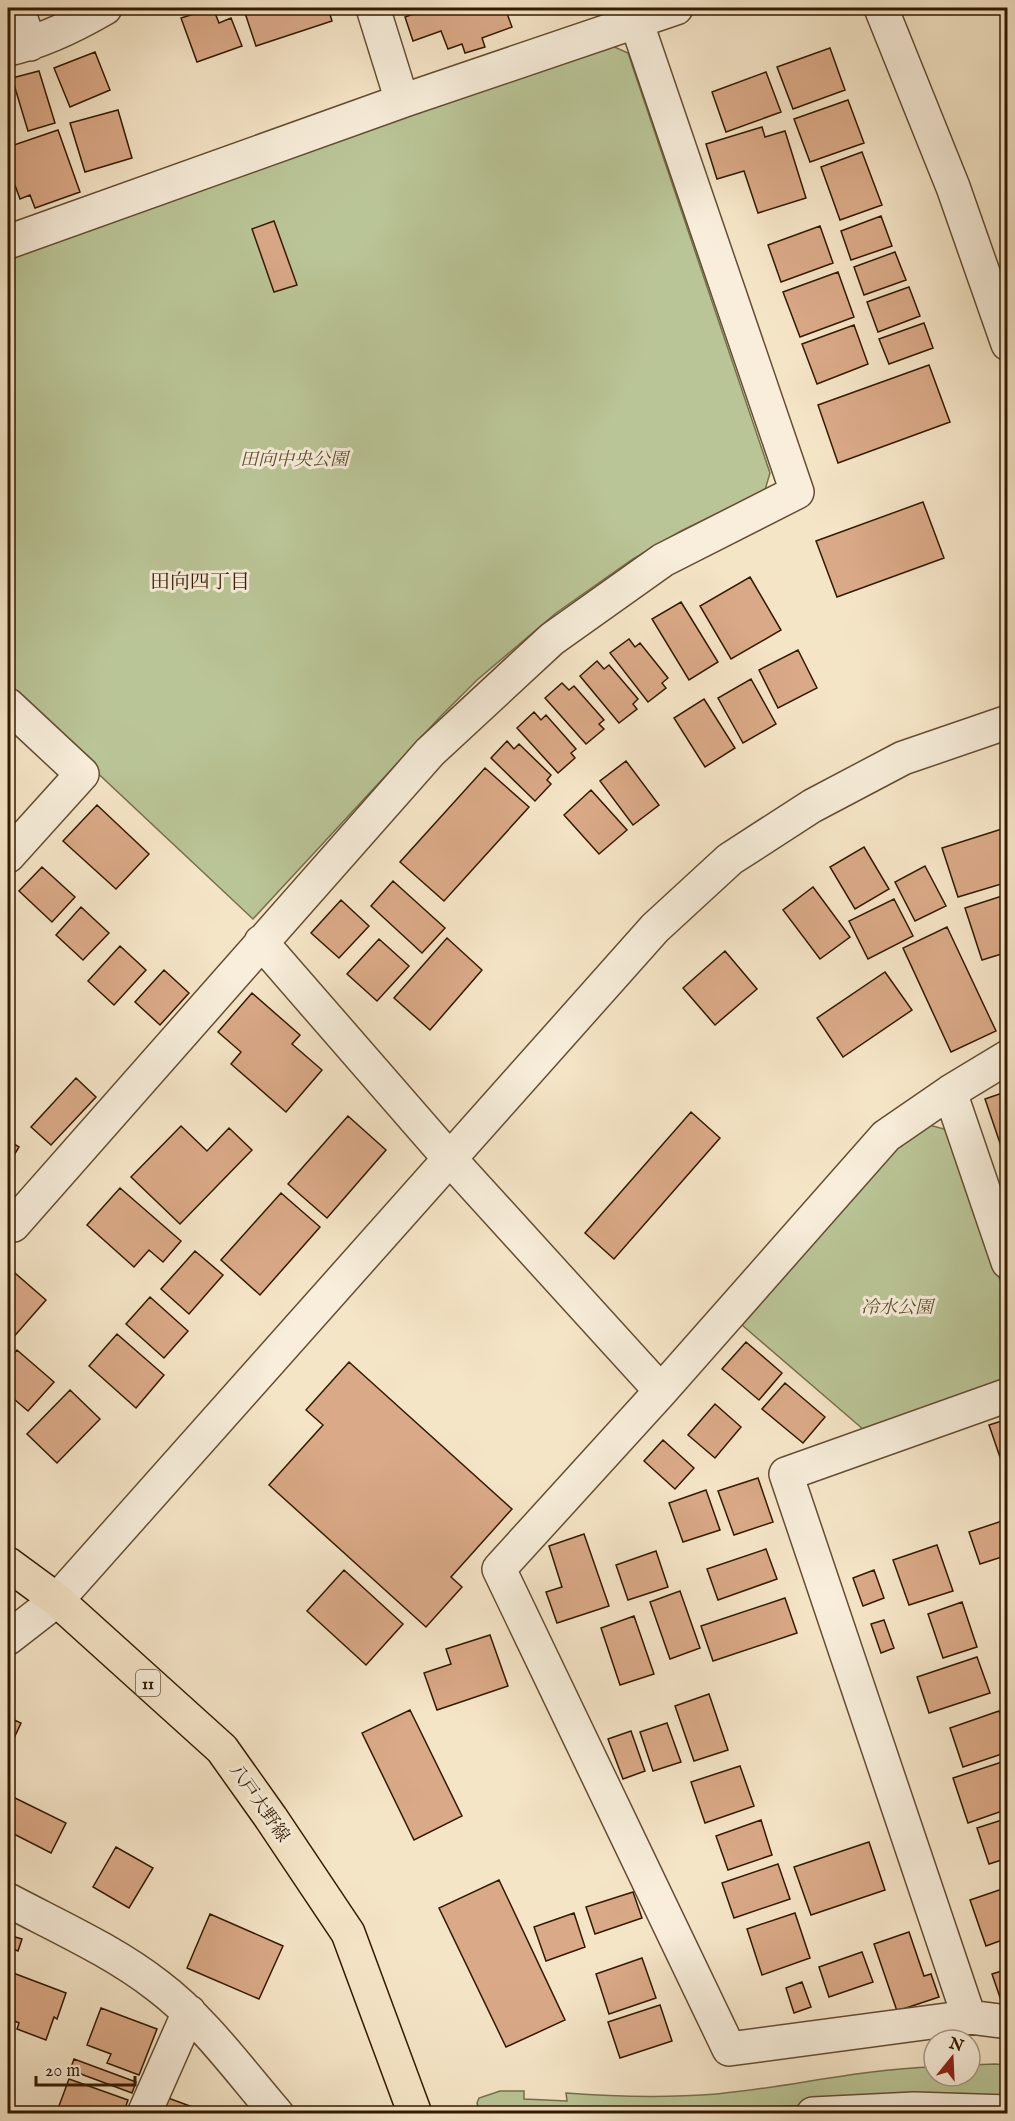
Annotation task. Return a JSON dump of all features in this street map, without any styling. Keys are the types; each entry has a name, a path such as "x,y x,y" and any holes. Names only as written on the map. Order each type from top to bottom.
{"main road":[{"name":"八戸大野線","path":"8,1564 57,1600 222,1749 272,1818 348,1933 415,2114"}],"street":[{"path":"17,8 19,47 80,22 105,8"},
{"path":"373,8 402,100"},
{"path":"8,242 402,100 676,8"},
{"path":"881,8 953,187 1008,344"},
{"path":"8,1221 14,1225 430,752 552,639 663,560 796,492 636,21"},
{"path":"8,705 82,774 8,856"},
{"path":"8,1638 57,1600 655,928 730,859 812,806 903,758 1008,722"},
{"path":"261,942 449,1158 661,1391"},
{"path":"1008,1057 950,1092 886,1136 661,1391 499,1569 729,2049 969,2017 1008,2022"},
{"path":"950,1092 1008,1262"},
{"path":"969,2017 786,1474 1008,1395"},
{"path":"8,1900 116,1957 158,1986 189,2012 277,2114"},
{"path":"144,2114 189,2012"},
{"path":"813,2114 914,2109 1008,2112"}],"green space":[{"name":"田向中央公園","path":"610,45 628,53 770,473 765,490 681,531 633,559 556,613 477,680 439,718 253,919 8,689 8,255"},
{"name":"冷水公園","path":"929,1125 948,1130 1007,1300 1007,1378 864,1430 742,1325 907,1137"},
{"path":"982,2065 1007,2065 1007,2101 934,2098 739,2109 712,2114 480,2114 477,2103 479,2098 500,2091 524,2091 524,2099 567,2101 566,2093 642,2096 717,2094 922,2067 922,2088 982,2088"}],"building":[{"path":"213,8 219,23 231,18 242,46 197,62 181,18"},
{"path":"252,8 328,8 332,21 256,46 244,10"},
{"path":"430,8 505,8 512,27 482,38 485,47 465,53 462,44 448,49 441,31 413,41 405,17"},
{"path":"830,48 845,90 793,109 777,67"},
{"path":"95,52 110,90 70,107 54,68"},
{"path":"39,71 55,123 28,131 12,78"},
{"path":"766,72 781,112 726,132 712,92"},
{"path":"848,100 864,143 810,162 794,119"},
{"path":"118,110 132,158 85,172 70,123"},
{"path":"762,127 765,137 785,131 806,198 758,213 744,171 717,179 706,144"},
{"path":"58,130 80,192 35,208 30,195 20,199 8,166 8,147"},
{"path":"862,152 882,205 840,220 821,167"},
{"path":"881,216 892,246 851,260 841,231"},
{"path":"274,221 297,285 274,292 252,229"},
{"path":"820,226 833,263 781,282 768,245"},
{"path":"895,252 906,280 864,295 854,267"},
{"path":"838,272 854,317 800,337 783,292"},
{"path":"909,287 920,316 878,332 867,302"},
{"path":"924,323 933,348 889,364 879,339"},
{"path":"854,325 868,364 817,384 802,344"},
{"path":"929,365 950,422 838,463 818,405"},
{"path":"923,502 944,558 837,597 816,541"},
{"path":"750,577 781,630 731,659 700,606"},
{"path":"681,602 718,662 689,680 652,619"},
{"path":"629,639 635,647 640,643 668,678 662,683 666,688 648,702 610,653"},
{"path":"798,650 817,688 778,708 759,670"},
{"path":"597,661 604,669 609,665 638,699 633,704 637,709 619,723 580,676"},
{"path":"751,679 776,724 743,743 718,698"},
{"path":"562,683 569,690 574,686 604,720 599,724 604,729 586,744 545,698"},
{"path":"704,699 735,748 705,767 674,718"},
{"path":"534,712 541,720 546,715 576,749 571,753 575,758 558,773 517,728"},
{"path":"507,741 514,749 519,744 551,775 547,780 551,784 535,801 491,758"},
{"path":"626,761 659,805 633,825 600,781"},
{"path":"485,768 529,807 444,901 400,862"},
{"path":"591,790 627,830 599,854 564,815"},
{"path":"97,805 149,854 116,889 63,841"},
{"path":"1008,827 1008,882 958,897 942,848"},
{"path":"864,847 889,889 855,909 830,867"},
{"path":"925,866 946,906 915,921 895,882"},
{"path":"42,867 75,897 52,922 19,891"},
{"path":"393,881 445,928 422,953 371,906"},
{"path":"813,887 850,937 820,959 783,910"},
{"path":"1008,894 1008,952 982,960 965,908"},
{"path":"894,899 913,936 868,959 849,921"},
{"path":"341,900 369,926 339,958 311,933"},
{"path":"81,907 109,933 83,960 56,935"},
{"path":"947,927 996,1031 951,1052 903,948"},
{"path":"447,938 482,970 430,1030 394,998"},
{"path":"379,939 409,966 377,1001 347,974"},
{"path":"120,946 146,970 114,1005 88,981"},
{"path":"725,951 757,989 715,1025 683,988"},
{"path":"164,970 189,993 160,1025 135,1002"},
{"path":"885,972 912,1010 843,1057 817,1018"},
{"path":"252,993 300,1035 292,1044 322,1070 286,1112 231,1064 241,1052 218,1032"},
{"path":"76,1078 96,1097 51,1145 31,1127"},
{"path":"1008,1091 1008,1147 1002,1149 985,1099"},
{"path":"691,1112 720,1138 614,1259 585,1233"},
{"path":"348,1116 386,1150 327,1218 288,1184"},
{"path":"181,1126 207,1151 229,1128 252,1150 180,1224 131,1177"},
{"path":"8,1140 19,1147 8,1165"},
{"path":"120,1188 181,1241 163,1262 149,1250 134,1267 87,1225"},
{"path":"281,1193 320,1227 260,1295 221,1260"},
{"path":"195,1251 223,1275 189,1314 161,1289"},
{"path":"8,1267 46,1300 11,1340 8,1337"},
{"path":"150,1297 188,1331 164,1358 126,1324"},
{"path":"117,1334 164,1375 136,1408 89,1366"},
{"path":"746,1342 782,1373 759,1400 722,1369"},
{"path":"17,1350 54,1382 28,1411 8,1394 8,1360"},
{"path":"349,1362 512,1509 451,1577 462,1587 426,1627 269,1485 323,1425 306,1410"},
{"path":"785,1383 825,1417 803,1443 762,1409"},
{"path":"70,1390 100,1419 57,1463 27,1434"},
{"path":"715,1404 741,1427 715,1458 688,1435"},
{"path":"1008,1419 1008,1458 1001,1460 989,1425"},
{"path":"663,1440 694,1468 675,1489 644,1461"},
{"path":"758,1478 773,1522 734,1535 718,1491"},
{"path":"706,1490 720,1530 683,1542 669,1503"},
{"path":"1008,1519 1008,1555 980,1564 969,1532"},
{"path":"584,1534 609,1606 557,1623 546,1592 562,1587 549,1546"},
{"path":"937,1545 953,1591 909,1605 893,1560"},
{"path":"766,1549 777,1579 718,1600 707,1569"},
{"path":"656,1551 668,1587 628,1600 616,1565"},
{"path":"344,1570 403,1624 366,1665 307,1611"},
{"path":"874,1570 884,1598 863,1606 853,1578"},
{"path":"680,1591 700,1648 670,1659 650,1602"},
{"path":"785,1598 797,1633 713,1661 701,1626"},
{"path":"962,1602 977,1647 943,1658 928,1614"},
{"path":"634,1616 654,1674 620,1685 601,1628"},
{"path":"884,1620 894,1648 881,1653 871,1624"},
{"path":"490,1635 508,1686 437,1710 424,1673 451,1664 446,1649"},
{"path":"977,1657 990,1693 929,1713 917,1677"},
{"path":"709,1694 728,1750 694,1761 675,1706"},
{"path":"410,1710 462,1816 414,1840 362,1733"},
{"path":"999,1711 1008,1735 1008,1752 963,1767 950,1728"},
{"path":"8,1717 21,1723 8,1751"},
{"path":"667,1723 681,1762 653,1771 640,1732"},
{"path":"631,1731 645,1771 623,1779 608,1739"},
{"path":"1008,1760 1008,1809 968,1823 953,1778"},
{"path":"740,1766 754,1806 705,1823 691,1782"},
{"path":"13,1797 66,1823 51,1853 8,1831 8,1809"},
{"path":"1008,1818 1008,1858 989,1864 977,1828"},
{"path":"761,1820 772,1855 728,1870 716,1836"},
{"path":"869,1842 885,1890 811,1915 794,1867"},
{"path":"116,1847 153,1868 129,1908 93,1887"},
{"path":"778,1864 790,1899 734,1918 722,1883"},
{"path":"499,1880 565,2020 506,2047 439,1908"},
{"path":"1008,1887 1008,1938 986,1946 970,1900"},
{"path":"633,1892 642,1918 595,1934 586,1907"},
{"path":"574,1913 585,1947 546,1961 534,1927"},
{"path":"795,1913 810,1958 762,1975 747,1929"},
{"path":"210,1914 283,1946 259,1999 187,1968"},
{"path":"909,1932 924,1976 931,1974 939,1997 897,2011 874,1944"},
{"path":"12,1936 22,1939 18,1951 8,1947"},
{"path":"862,1952 873,1982 829,1997 819,1967"},
{"path":"642,1958 656,1998 609,2014 596,1974"},
{"path":"1008,1969 1008,2008 1004,2009 992,1974"},
{"path":"8,1971 66,1993 57,2019 54,2017 46,2040 17,2029 19,2023 8,2018"},
{"path":"802,1982 811,2007 794,2013 786,1988"},
{"path":"660,2005 672,2041 620,2058 608,2022"},
{"path":"101,2008 157,2029 139,2075 107,2063 111,2054 87,2045"},
{"path":"74,2059 136,2082 132,2093 70,2070"},
{"path":"69,2079 128,2100 123,2114 56,2114"},
{"path":"168,2098 198,2109 196,2114 162,2114"}],"district":[{"name":"田向四丁目","path":"200,581"}]}
